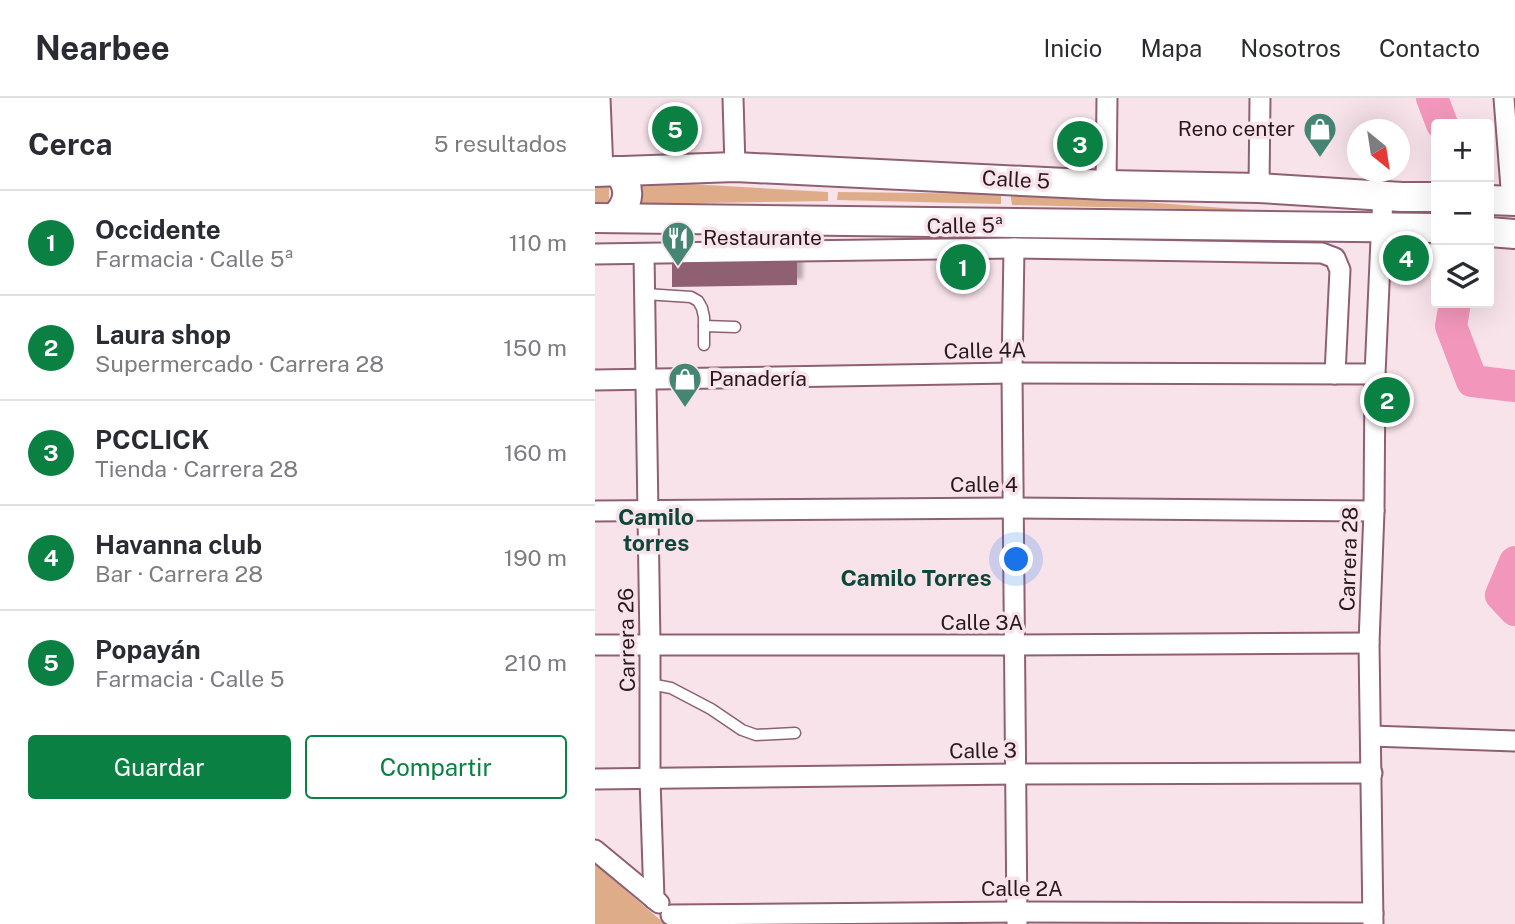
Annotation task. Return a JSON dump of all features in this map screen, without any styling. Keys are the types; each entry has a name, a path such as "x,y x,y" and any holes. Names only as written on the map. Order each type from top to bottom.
{"main road":[{"name":"Calle 5","path":"605,172 735,167 1106,185 1259,188 1431,197"},
{"path":"604,218 621,212 628,195 624,178 605,172"},
{"name":"Calle 5","path":"604,218 1431,228"}],"street":[{"path":"600,98 605,172"},
{"path":"733,98 735,167"},
{"path":"1106,185 1107,98"},
{"path":"1259,188 1260,98"},
{"path":"1504,98 1507,192"},
{"name":"Carrera 28","path":"1373,919 1369,643 1375,374 1383,195"},
{"path":"1014,248 1013,645 1017,918"},
{"name":"Calle 5ª","path":"595,254 1014,248 1322,253 1335,258 1341,270 1335,374"},
{"name":"Carrera 26","path":"644,254 650,779 654,899"},
{"name":"Calle 4A","path":"595,380 1012,373 1375,374"},
{"name":"Calle 4","path":"595,511 1013,508 1374,511"},
{"name":"Calle 3A","path":"595,645 1369,643"},
{"path":"1371,736 1515,741"},
{"name":"Calle 3","path":"595,779 1372,773"},
{"path":"595,850 676,919"},
{"name":"Calle 2A","path":"676,919 1373,919"}],"lane":[{"path":"645,294 691,297 698,301 702,308 704,345"},
{"path":"704,326 734,327"},
{"path":"650,684 671,688 711,709 742,730 756,735 795,733"}],"shaded area":[{"path":"638,181 828,192 828,201 638,204"},
{"path":"595,183 609,183 609,203 595,203"},
{"path":"838,192 1001,194 1001,204 837,200"},
{"path":"1010,192 1265,211 1012,205"},
{"path":"595,864 665,924 595,924"}],"building":[{"path":"672,260 797,262 797,285 672,287"}],"waterway":[{"path":"1432,98 1440,119"},
{"path":"1454,308 1451,326 1472,381 1515,386"},
{"path":"1515,562 1501,595 1515,610"}],"place":[{"name":"Popayán","path":"675,129"},
{"name":"PCCLICK","path":"1080,144"},
{"name":"Reno center","path":"1320,159"},
{"name":"Havanna club","path":"1406,258"},
{"name":"Occidente","path":"963,267"},
{"name":"Restaurante","path":"678,268"},
{"name":"Laura shop","path":"1387,400"},
{"name":"Panadería","path":"685,409"}],"district":[{"name":"Camilo torres","path":"656,530"},
{"name":"Camilo Torres","path":"916,578"}]}
